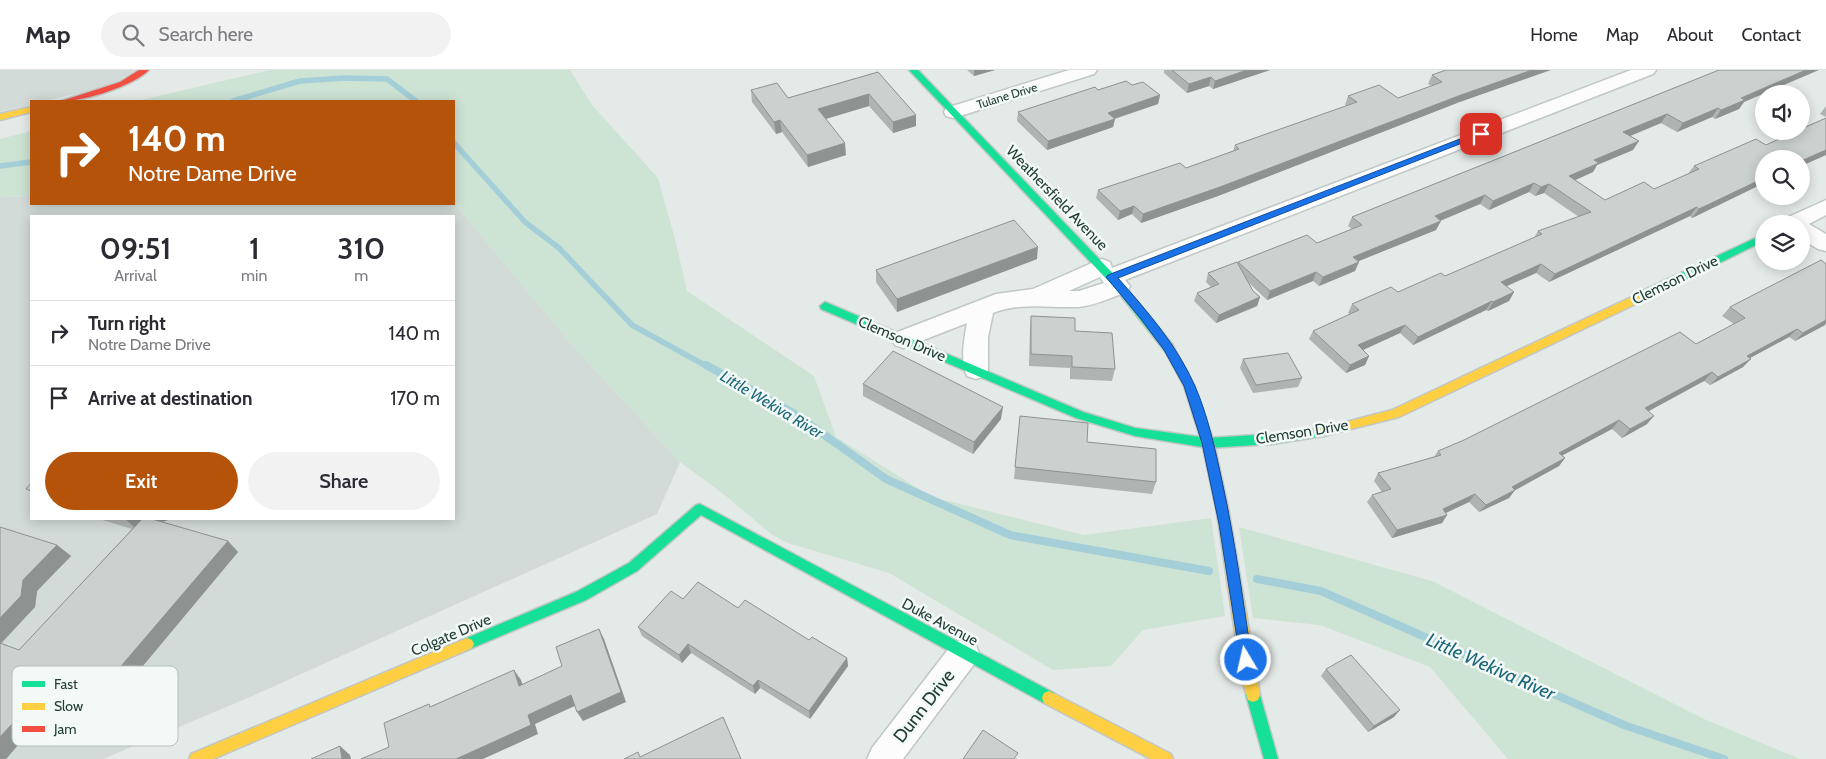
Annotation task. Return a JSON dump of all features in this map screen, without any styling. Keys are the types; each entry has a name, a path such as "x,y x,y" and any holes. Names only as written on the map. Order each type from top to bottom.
{"street":[{"path":"68,100 122,84 145,70"},
{"name":"Weathersfield Avenue","path":"913,70 1111,277 1145,316 1168,347 1189,386 1208,443 1225,524 1248,680 1271,759"},
{"name":"Tulane Drive","path":"953,112 1088,70"},
{"path":"904,339 1004,300 1034,297 1080,299 1111,277 1647,70"},
{"path":"0,117 30,110"},
{"path":"1810,215 1826,207"},
{"path":"1810,234 1826,244"},
{"name":"Clemson Drive","path":"825,306 1080,415 1135,432 1208,443 1272,439 1330,431 1395,414 1755,241"},
{"path":"976,370 976,337 982,309"},
{"name":"Duke Avenue","path":"700,509 964,653 1166,759"},
{"name":"Colgate Drive","path":"196,759 581,596 633,567 700,509"},
{"name":"Dunn Drive","path":"883,759 964,653"}],"shaded area":[{"path":"0,70 135,70 118,81 84,92 49,100 30,100 30,105 0,112"},
{"path":"30,196 30,205 455,204 572,345 680,462 657,514 250,697 178,727 178,666 12,666 12,746 134,746 103,759 0,759 0,197"}],"green space":[{"path":"270,70 570,70 592,105 658,178 687,291 814,376 836,437 932,497 1084,535 1211,518 1225,616 1143,630 1111,666 1053,670 889,573 788,543 771,534 726,496 680,462 572,345 455,204 455,100 141,100"},
{"path":"30,131 30,196 0,197 0,139"},
{"path":"1239,527 1432,581 1704,719 1800,759 1508,759 1430,667 1320,625 1253,618"}],"building":[{"path":"1172,70 1247,70 1215,81 1211,77 1189,84"},
{"path":"1446,70 1532,70 1143,214 1134,206 1120,211 1098,190 1180,163 1186,168 1239,149 1235,145 1357,102 1348,96 1379,85 1398,98 1442,82 1432,75"},
{"path":"1719,70 1806,70 1771,85 1755,85 1755,92 1741,98 1745,100 1721,110 1718,108 1683,123 1667,114 1623,132 1639,141 1594,160 1599,163 1569,176 1605,200 1644,182 1654,189 1699,169 1694,166 1755,139 1766,145 1777,140 1810,140 1810,125 1826,118 1826,150 1810,157 1810,150 1755,150 1755,182 1699,209 1697,207 1555,274 1541,264 1501,282 1514,292 1418,337 1405,325 1358,345 1369,356 1350,365 1313,331 1359,310 1352,304 1391,287 1398,292 1441,273 1445,276 1542,234 1538,231 1591,212 1549,184 1541,187 1534,183 1493,201 1485,195 1435,216 1441,221 1353,257 1359,262 1323,277 1316,272 1270,291 1238,262 1307,235 1317,243 1362,225 1352,217"},
{"path":"878,72 916,115 893,122 869,94 818,109 845,143 807,155 780,120 774,122 751,90 777,83 788,98"},
{"path":"1126,81 1132,85 1143,82 1160,95 1108,113 1115,119 1048,141 1018,112 1095,87 1098,90"},
{"path":"1014,220 1038,247 897,299 876,270"},
{"path":"1821,260 1826,264 1826,320 1803,333 1797,329 1747,356 1751,359 1718,377 1712,372 1645,408 1654,416 1630,429 1619,420 1559,453 1565,458 1512,487 1515,490 1486,505 1475,494 1443,509 1447,515 1397,530 1372,495 1391,489 1378,473 1441,455 1438,451 1464,440 1680,332 1696,344 1745,318 1730,307 1802,270 1810,270 1810,266"},
{"path":"1237,262 1253,291 1260,297 1219,315 1197,293 1219,284 1208,273"},
{"path":"1031,316 1075,318 1075,331 1112,333 1115,369 1072,367 1072,356 1031,354"},
{"path":"893,351 1003,407 974,442 863,384"},
{"path":"1288,353 1302,378 1256,385 1243,359"},
{"path":"1020,416 1088,423 1087,442 1156,449 1156,482 1015,467"},
{"path":"141,520 155,520 228,541 121,666 12,666 12,724 0,737 0,643 19,650"},
{"path":"0,527 57,545 23,580 21,596 0,618"},
{"path":"698,582 738,608 745,600 809,640 812,637 847,658 809,711 758,680 753,686 688,644 679,655 638,627 671,591 683,599"},
{"path":"599,629 621,692 577,712 571,695 528,715 531,725 456,759 361,759 389,747 384,723 429,704 430,707 514,670 519,686 562,666 556,647"},
{"path":"1351,655 1400,710 1374,726 1326,669"},
{"path":"723,717 741,759 624,759 638,752 640,757"},
{"path":"983,730 1018,753 1014,759 963,759"},
{"path":"340,746 342,759 311,759"}],"waterway":[{"name":"Little Wekiva River","path":"236,100 300,81 345,78 387,79 415,100"},
{"name":"Little Wekiva River","path":"455,144 525,222 559,248 632,325 708,367"},
{"name":"Little Wekiva River","path":"0,166 30,162"},
{"name":"Little Wekiva River","path":"706,365 795,414 886,479 1010,535 1209,571"},
{"name":"Little Wekiva River","path":"1257,579 1321,591 1624,725 1724,759"}],"traffic: fast":[{"path":"913,70 1119,286 1168,347"},
{"path":"1642,296 1755,241"},
{"path":"825,306 1080,415 1135,432 1208,443 1272,439 1323,432"},
{"path":"467,644 581,596 633,567 700,509 1049,698"},
{"path":"1253,695 1271,759"}],"traffic: slow":[{"path":"0,117 30,110"},
{"path":"1323,432 1395,414 1642,296"},
{"path":"1223,513 1253,695"},
{"path":"196,759 467,644"},
{"path":"1049,698 1166,759"}],"traffic: jam":[{"path":"68,100 123,84 145,70"},
{"path":"1168,347 1189,386 1208,443 1223,513"}],"route":[{"path":"1246,660 1225,524 1208,443 1189,386 1168,347 1145,316 1111,277 1481,134"}]}
